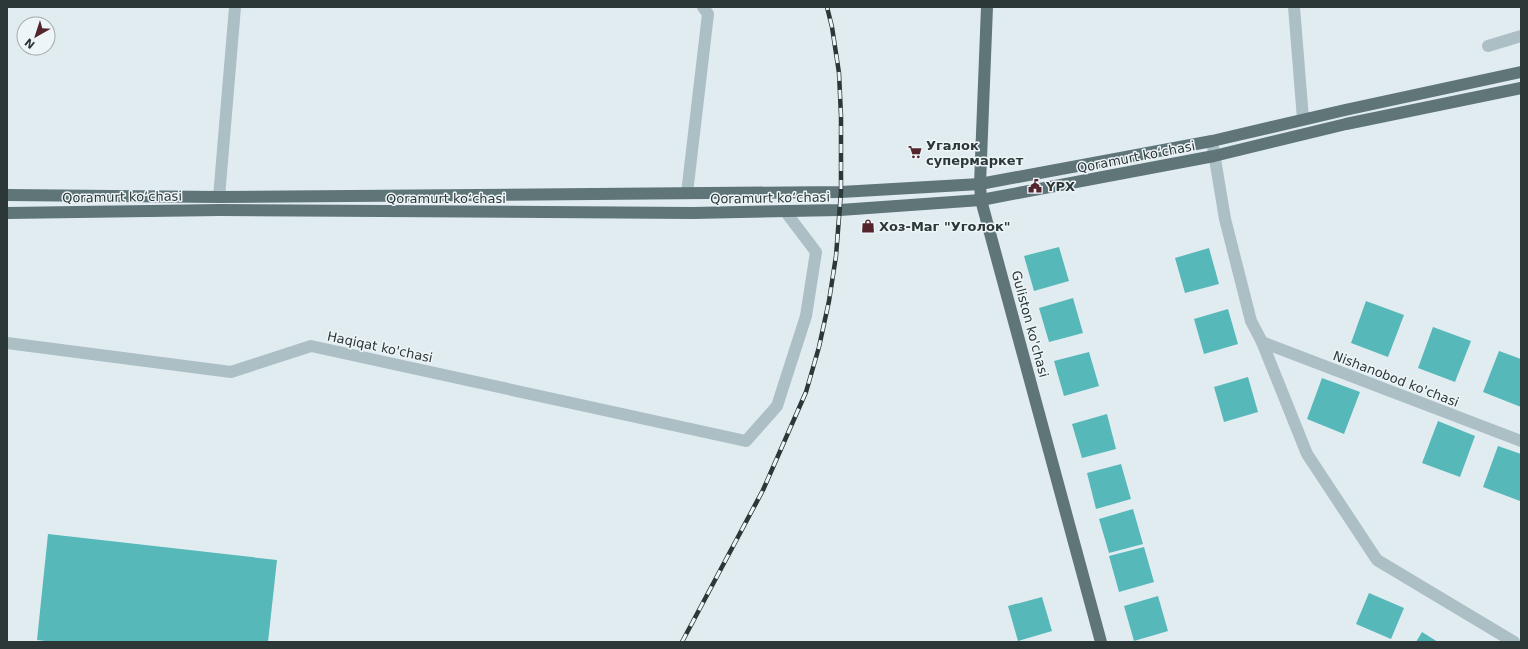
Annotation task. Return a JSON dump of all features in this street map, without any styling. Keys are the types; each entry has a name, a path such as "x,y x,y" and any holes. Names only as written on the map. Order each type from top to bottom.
{"main road":[{"name":"Guliston ko'chasi","path":"987,7 980,184 982,200 1101,642"},
{"name":"Qoramurt koʻchasi","path":"7,194 219,197 687,192 841,192 980,184 1212,141 1303,119 1521,72"},
{"name":"Qoramurt koʻchasi","path":"7,213 220,210 685,213 840,210 982,200 1214,156 1346,124 1521,88"}],"street":[{"path":"219,197 235,7"},
{"path":"687,192 708,14 703,7"},
{"path":"1294,7 1303,119"},
{"path":"1488,46 1521,36"},
{"path":"1212,141 1225,219 1251,321 1262,342 1307,454 1377,560 1514,642"},
{"name":"Haqiqat ko'chasi","path":"7,343 232,372 311,346 746,441 777,406 807,309 816,252 785,211"},
{"name":"Nishanobod ko'chasi","path":"1262,342 1521,441"}],"building":[{"path":"1059,247 1069,281 1034,291 1024,256"},
{"path":"1209,248 1219,284 1185,293 1175,258"},
{"path":"1073,298 1083,333 1049,342 1039,308"},
{"path":"1366,301 1404,315 1388,357 1351,343"},
{"path":"1228,309 1238,344 1204,354 1194,319"},
{"path":"1433,327 1471,341 1455,382 1418,368"},
{"path":"1499,351 1521,359 1521,407 1483,392"},
{"path":"1089,352 1099,386 1064,396 1054,361"},
{"path":"1248,377 1258,412 1224,422 1214,387"},
{"path":"1322,378 1360,392 1344,434 1307,419"},
{"path":"1107,414 1116,449 1082,458 1072,424"},
{"path":"1438,421 1475,436 1460,477 1422,463"},
{"path":"1498,446 1521,454 1520,501 1483,487"},
{"path":"1121,464 1131,499 1096,509 1087,473"},
{"path":"1133,509 1143,544 1109,553 1099,519"},
{"path":"48,534 277,560 268,642 53,642 37,640"},
{"path":"1144,547 1154,582 1119,592 1109,556"},
{"path":"1369,593 1404,608 1391,639 1356,624"},
{"path":"1158,596 1168,631 1134,641 1124,606"},
{"path":"1042,597 1052,631 1018,641 1008,606"},
{"path":"1422,632 1438,642 1416,642"}],"railway":[{"path":"682,642 763,490 806,392 819,347 829,301 836,256 841,192 841,116 839,73 832,27 827,7"}],"place":[{"name":"Угалок супермаркет","path":"915,152"},
{"name":"YPX","path":"1035,186"},
{"name":"Хоз-Маг \"Уголок\"","path":"868,226"}]}
